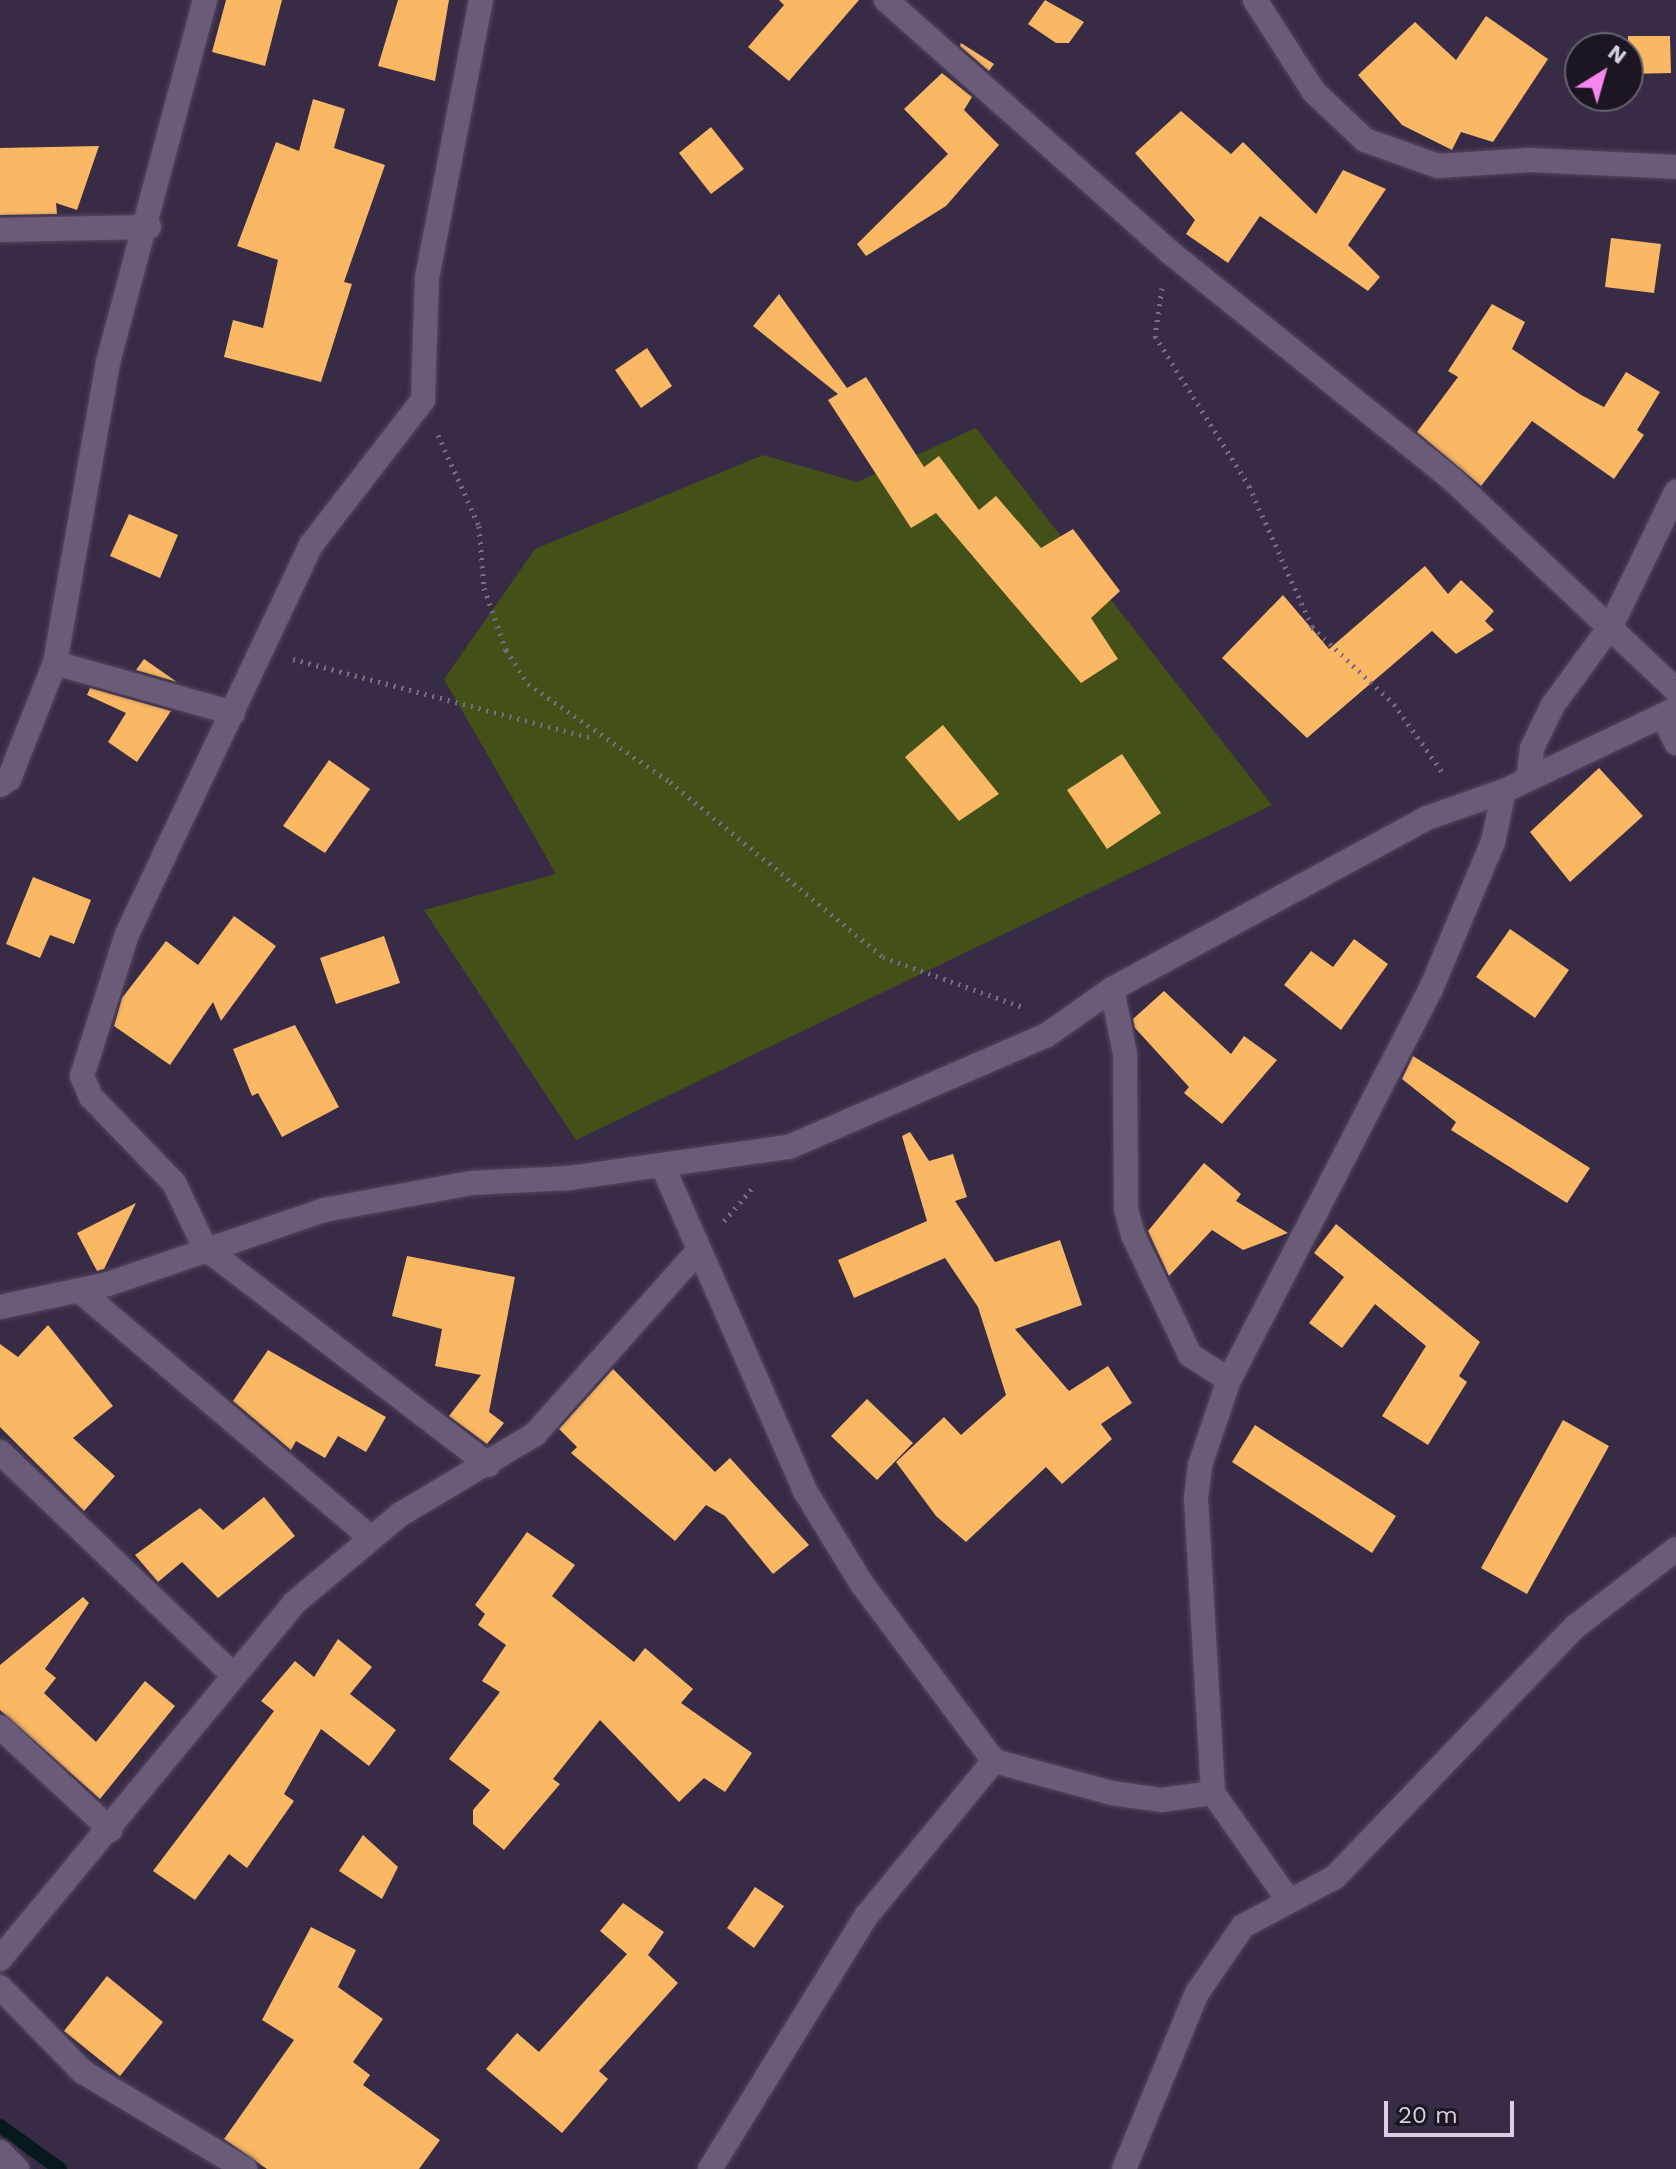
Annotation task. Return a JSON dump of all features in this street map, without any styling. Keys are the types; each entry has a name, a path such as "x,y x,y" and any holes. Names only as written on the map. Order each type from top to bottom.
{"street":[{"path":"0,785 9,779 55,663 108,362 149,227 205,0"},
{"path":"481,0 429,263 423,400 311,545 127,934 82,1076 91,1097 174,1183 205,1248 489,1465"},
{"path":"886,0 1171,253 1453,480 1612,624 1676,690"},
{"path":"1255,0 1314,92 1365,140 1438,166 1530,160 1676,167"},
{"path":"0,230 149,227"},
{"path":"1528,778 1532,748 1553,705 1612,624 1676,492"},
{"path":"55,663 233,713"},
{"path":"0,1307 80,1291 324,1210 471,1183 663,1167 789,1147 1047,1035 1112,989 1463,804 1504,791 1670,712 1676,743"},
{"path":"1287,1898 1213,1793 1196,1498 1229,1380 1430,991 1493,842 1504,791"},
{"path":"1112,989 1125,1054 1126,1209 1133,1235 1190,1355 1229,1380"},
{"path":"663,1167 697,1252 805,1491 896,1632 994,1761 1112,1793 1161,1800 1213,1793"},
{"path":"0,1959 111,1830 232,1674 294,1603 370,1537 535,1434 697,1252"},
{"path":"80,1291 370,1537"},
{"path":"0,1452 232,1674"},
{"path":"1124,2169 1197,1993 1243,1926 1287,1898 1335,1877 1575,1627 1676,1549"},
{"path":"0,1727 111,1830"},
{"path":"710,2169 867,1915 994,1761"},
{"path":"0,1987 83,2072 245,2169"},
{"path":"0,2152 17,2169"}],"path":[{"path":"1171,253 1155,336 1160,347 1249,486 1312,627 1394,704 1463,804"},
{"path":"423,400 479,526 484,588 506,650 528,684 598,739 670,782 883,957 1025,1008 1047,1035"},
{"path":"263,652 598,739"},
{"path":"697,1252 789,1147"}],"green space":[{"path":"976,428 1272,805 576,1140 424,910 556,874 444,679 535,549 763,455 857,482"}],"building":[{"path":"226,0 282,0 265,66 212,52"},
{"path":"398,0 449,0 435,81 378,66"},
{"path":"779,0 859,0 789,81 748,47 784,5"},
{"path":"1045,0 1084,22 1069,43 1056,43 1028,24"},
{"path":"1486,16 1548,59 1493,142 1461,132 1452,150 1402,125 1358,75 1415,22 1456,60"},
{"path":"1644,36 1670,36 1671,73 1644,74"},
{"path":"961,43 994,64 989,71 960,46"},
{"path":"942,73 972,97 964,110 999,145 946,206 866,256 857,244 948,154 904,109"},
{"path":"313,99 345,109 334,148 385,165 344,282 352,284 321,382 224,357 233,320 263,328 278,260 237,246 276,142 299,151"},
{"path":"1181,111 1231,154 1243,142 1316,214 1343,170 1386,189 1348,245 1380,277 1368,291 1260,216 1228,263 1186,234 1195,220 1135,153"},
{"path":"711,127 744,169 711,194 679,153"},
{"path":"99,146 77,210 56,203 57,214 0,215 0,148"},
{"path":"1611,238 1661,244 1654,293 1605,287"},
{"path":"779,294 847,388 866,377 924,467 939,456 979,510 996,496 1041,548 1073,529 1120,591 1091,618 1118,659 1081,683 936,513 911,528 828,400 838,394 753,326"},
{"path":"1492,304 1525,322 1512,349 1581,395 1604,407 1626,372 1660,392 1637,430 1644,435 1614,479 1532,421 1481,486 1417,432 1458,377 1448,371"},
{"path":"647,348 672,386 641,408 615,370"},
{"path":"129,514 178,535 160,578 110,556"},
{"path":"1425,566 1448,594 1461,580 1494,611 1485,621 1494,630 1456,654 1432,631 1307,738 1222,658 1283,595 1329,649"},
{"path":"144,659 177,682 136,670"},
{"path":"90,688 171,711 137,762 108,742 126,713 87,695"},
{"path":"943,725 999,794 959,821 905,757"},
{"path":"1122,754 1161,813 1107,849 1067,790"},
{"path":"329,760 370,789 325,853 283,826"},
{"path":"1599,768 1643,816 1570,882 1530,832"},
{"path":"33,877 91,900 74,944 50,935 40,958 6,944"},
{"path":"234,916 276,946 221,1021 213,1002 170,1065 114,1026 122,998 166,941 198,965"},
{"path":"1510,929 1569,970 1535,1018 1476,977"},
{"path":"384,936 400,983 336,1004 320,958"},
{"path":"1354,939 1388,964 1341,1030 1284,985 1311,951 1333,967"},
{"path":"1164,991 1231,1054 1244,1036 1277,1060 1222,1124 1184,1093 1189,1087 1135,1028 1133,1019"},
{"path":"295,1025 339,1107 282,1137 258,1093 252,1096 233,1049"},
{"path":"1413,1056 1590,1168 1567,1203 1451,1130 1456,1122 1402,1079"},
{"path":"910,1132 929,1161 953,1154 967,1197 955,1201 995,1262 1060,1240 1082,1305 1015,1329 1069,1391 1108,1366 1132,1403 1101,1424 1112,1439 1062,1484 1046,1467 966,1542 936,1516 896,1462 944,1417 961,1435 1006,1395 978,1307 945,1258 854,1298 838,1260 927,1221 902,1136"},
{"path":"1204,1163 1241,1194 1236,1201 1288,1233 1243,1250 1212,1230 1169,1276 1148,1231"},
{"path":"136,1203 104,1269 97,1271 77,1233"},
{"path":"1336,1224 1480,1342 1459,1376 1467,1382 1428,1445 1382,1416 1426,1346 1375,1304 1342,1348 1309,1323 1344,1277 1314,1253"},
{"path":"407,1256 515,1277 489,1412 504,1423 487,1444 449,1416 481,1375 435,1366 442,1329 392,1316"},
{"path":"48,1325 113,1406 73,1438 115,1476 84,1511 0,1427 0,1344 18,1357"},
{"path":"268,1350 386,1417 366,1452 338,1436 325,1458 296,1441 291,1450 233,1401"},
{"path":"613,1369 715,1472 730,1458 809,1545 773,1574 725,1516 706,1505 675,1541 571,1453 577,1447 559,1429"},
{"path":"867,1399 913,1443 877,1480 831,1436"},
{"path":"1563,1420 1609,1446 1527,1594 1481,1568"},
{"path":"1255,1425 1396,1516 1372,1553 1232,1462"},
{"path":"264,1497 295,1536 218,1598 182,1562 158,1582 135,1555 200,1508 223,1530"},
{"path":"527,1532 575,1565 552,1596 634,1662 645,1648 693,1689 681,1703 752,1753 725,1792 704,1778 679,1802 600,1720 553,1779 560,1784 504,1850 473,1824 473,1810 490,1790 449,1759 500,1692 482,1681 506,1645 478,1625 485,1614 475,1605"},
{"path":"83,1597 89,1603 45,1669 56,1678 44,1693 96,1742 145,1681 175,1706 100,1799 0,1710 0,1665"},
{"path":"338,1639 372,1667 350,1694 396,1730 369,1766 321,1729 284,1794 294,1801 247,1868 229,1854 195,1900 153,1871 274,1711 261,1701 295,1661 314,1677"},
{"path":"363,1835 398,1867 382,1899 339,1871"},
{"path":"755,1887 784,1906 754,1948 727,1928"},
{"path":"623,1903 664,1932 648,1955 678,1983 599,2071 608,2079 562,2133 486,2069 517,2033 539,2052 627,1954 600,1931"},
{"path":"311,1927 356,1950 338,1987 383,2019 353,2062 370,2075 363,2085 440,2140 419,2169 267,2169 224,2139 294,2040 262,2020"},
{"path":"107,1976 163,2022 120,2076 64,2031"}],"waterway":[{"path":"0,2126 60,2169"}]}
